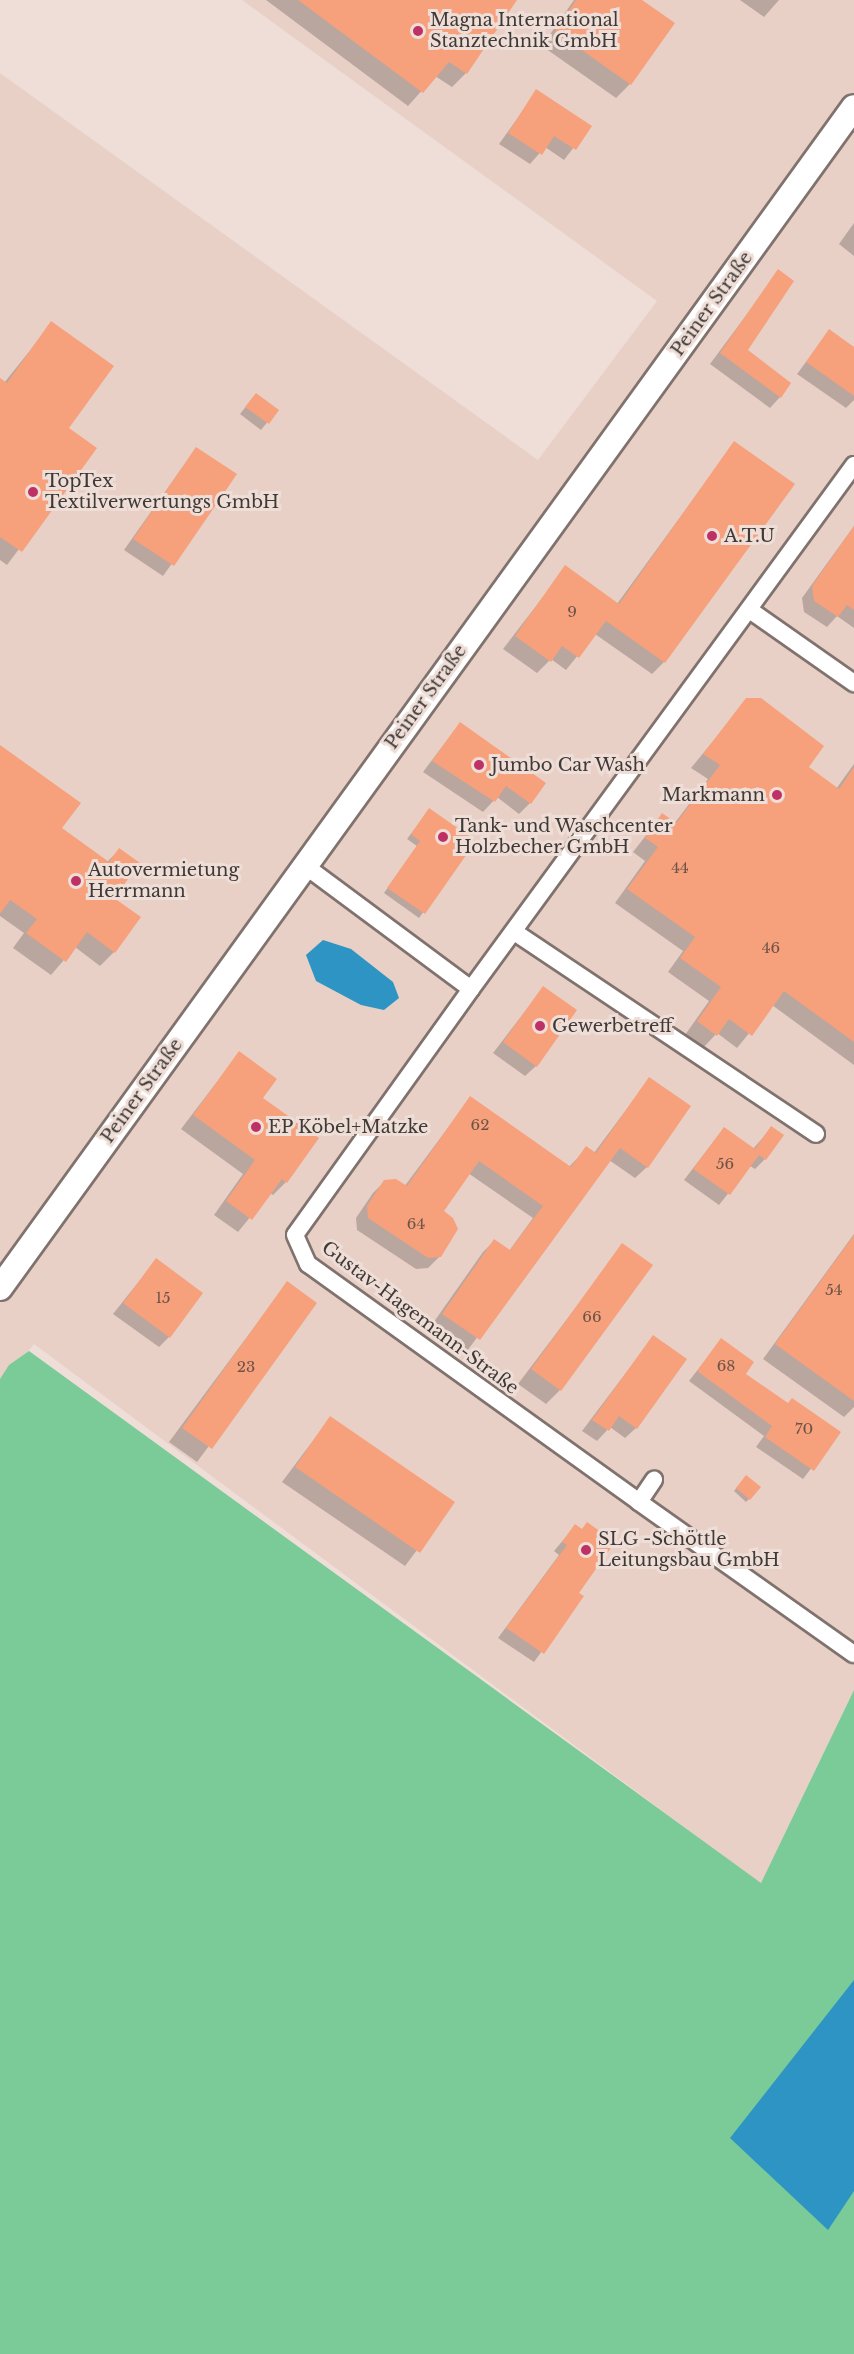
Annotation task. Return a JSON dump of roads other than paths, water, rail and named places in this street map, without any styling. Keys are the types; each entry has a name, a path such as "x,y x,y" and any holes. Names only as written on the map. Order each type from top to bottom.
{"main road":[{"name":"Peiner Straße","path":"0,1288 854,107"}],"street":[{"name":"Gustav-Hagemann-Straße","path":"639,1502 308,1264 295,1234 471,988 516,933 751,611 854,465"},
{"path":"751,611 854,683"},
{"path":"304,865 471,988"},
{"path":"516,933 816,1134"},
{"path":"654,1480 639,1502 854,1654"}],"water":[{"path":"323,940 351,949 393,982 399,998 384,1010 361,1005 316,981 306,955"},
{"path":"854,1980 854,2191 828,2230 730,2138"}],"place":[{"name":"Magna International Stanztechnik GmbH","path":"418,31"},
{"name":"TopTex Textilverwertungs GmbH","path":"33,492"},
{"name":"A.T.U","path":"712,536"},
{"name":"Jumbo Car Wash","path":"479,765"},
{"name":"Markmann","path":"777,795"},
{"name":"Tank- und Waschcenter Holzbecher GmbH","path":"443,837"},
{"name":"Autovermietung Herrmann","path":"76,881"},
{"name":"Gewerbetreff","path":"540,1026"},
{"name":"EP Köbel+Matzke","path":"256,1127"},
{"name":"SLG -Schöttle Leitungsbau GmbH","path":"586,1550"}]}
